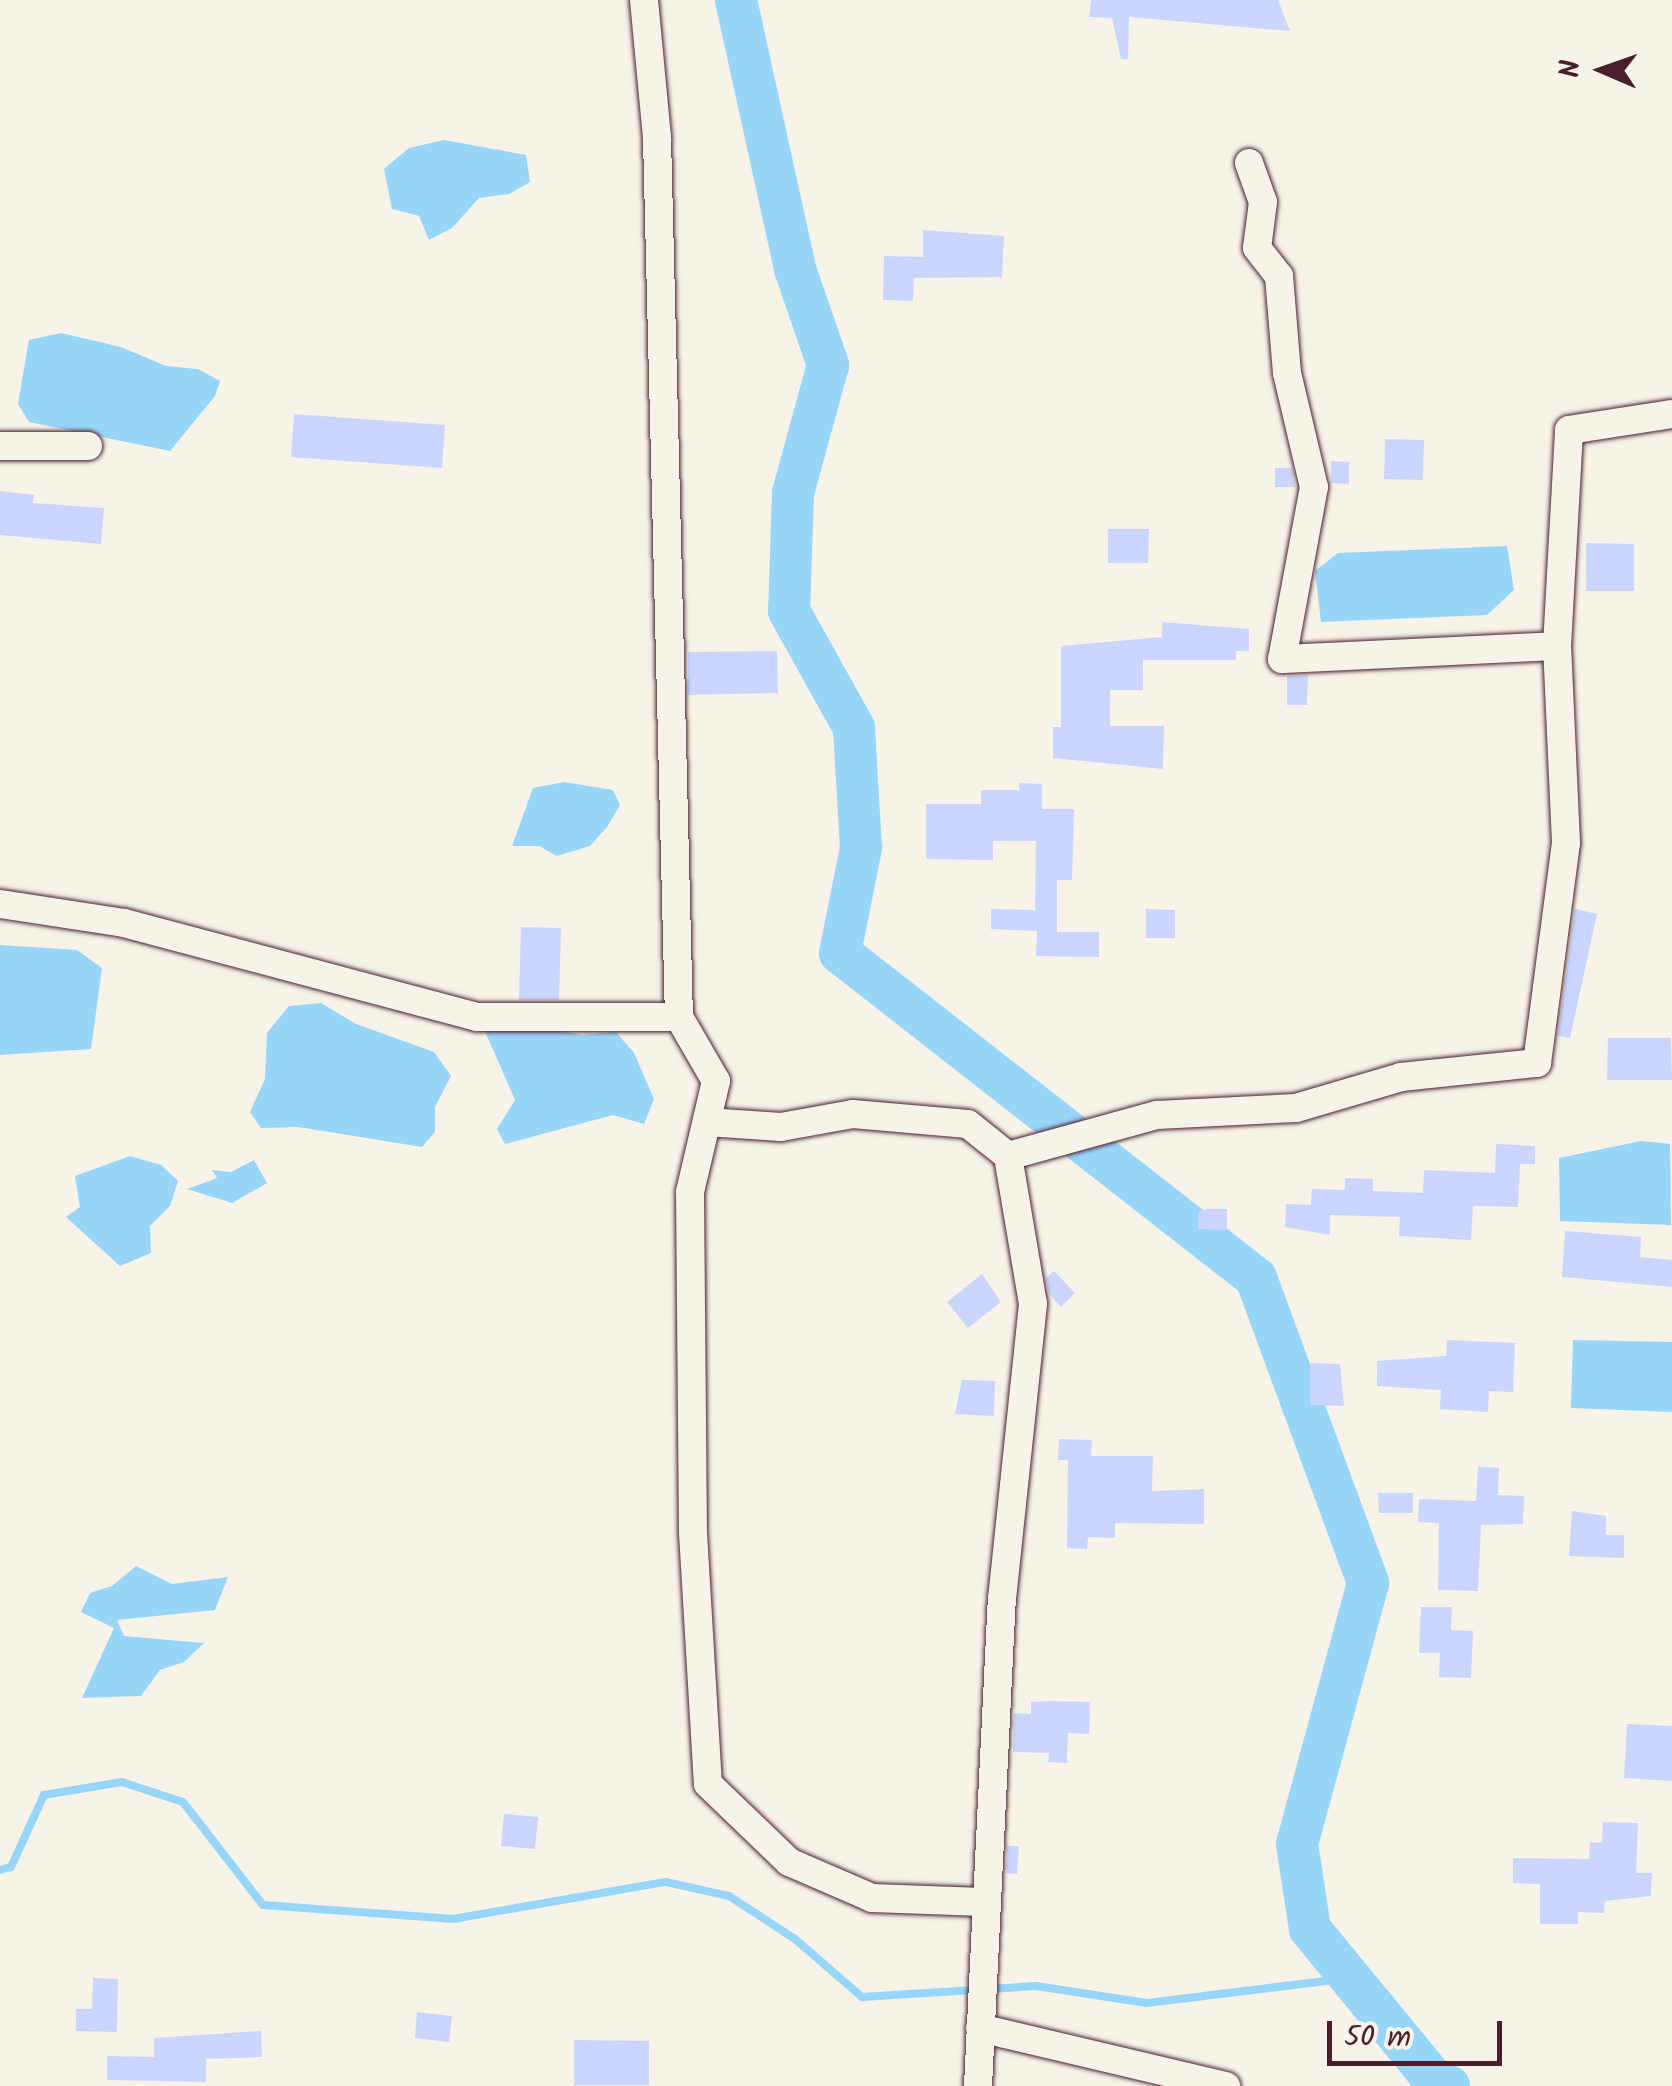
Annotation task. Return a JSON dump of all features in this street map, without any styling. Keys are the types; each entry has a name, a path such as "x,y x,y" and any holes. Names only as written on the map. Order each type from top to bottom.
{"street":[{"path":"644,0 657,138 680,1017 716,1081 690,1192 693,1533 708,1784 789,1862 805,1870 872,1898 984,1902"},
{"path":"1249,163 1263,202 1257,248 1280,276 1287,373 1314,487 1282,659 1557,646"},
{"path":"1008,1156 1157,1115 1296,1108 1401,1077 1536,1063 1566,844 1557,646 1569,430 1672,414"},
{"path":"0,446 88,446"},
{"path":"0,904 124,923 477,1017 680,1017"},
{"path":"707,1122 782,1127 853,1114 968,1124 1008,1156 1033,1304 1002,1599 984,1902 978,2086"},
{"path":"980,2028 1226,2086"}],"water":[{"path":"444,140 526,155 530,182 509,194 479,198 452,228 429,240 419,216 392,209 384,169 409,148"},
{"path":"61,333 121,347 166,366 198,369 220,381 215,396 170,451 29,422 18,404 29,340"},
{"path":"1507,546 1514,590 1487,615 1321,622 1315,571 1338,553"},
{"path":"564,782 613,790 620,805 607,827 590,846 557,856 539,846 512,846 533,788"},
{"path":"0,945 77,950 102,968 91,1049 0,1055"},
{"path":"321,1003 356,1024 434,1052 451,1076 435,1107 435,1132 422,1147 298,1127 261,1128 250,1112 265,1079 267,1033 289,1006"},
{"path":"524,1025 582,1035 616,1032 634,1053 654,1099 644,1124 613,1115 505,1144 497,1129 515,1100 484,1029"},
{"path":"1641,1141 1670,1144 1671,1225 1560,1221 1559,1158"},
{"path":"130,1156 161,1165 178,1181 170,1206 150,1226 151,1253 120,1266 66,1217 80,1207 75,1176"},
{"path":"254,1160 267,1183 232,1203 187,1189 217,1178 212,1170 231,1172"},
{"path":"1573,1340 1672,1342 1672,1412 1571,1408"},
{"path":"136,1566 172,1584 228,1577 215,1610 117,1620 124,1636 204,1643 184,1662 160,1670 141,1696 82,1698 114,1628 81,1612 90,1593 112,1586"}],"building":[{"path":"1091,0 1278,0 1290,31 1129,17 1128,59 1121,59 1112,18 1089,17"},
{"path":"923,230 1004,236 1002,277 914,278 913,301 883,300 884,256 923,257"},
{"path":"294,414 445,425 442,468 291,457"},
{"path":"1385,439 1424,440 1423,480 1384,479"},
{"path":"1331,461 1349,462 1349,484 1331,483"},
{"path":"1275,468 1292,468 1295,487 1275,487"},
{"path":"0,491 34,495 33,503 104,508 101,544 0,535"},
{"path":"1108,529 1149,529 1148,563 1108,563"},
{"path":"1586,543 1634,544 1634,591 1586,591"},
{"path":"1162,622 1249,629 1249,651 1236,651 1236,660 1143,660 1143,690 1110,690 1110,726 1164,726 1163,769 1053,758 1053,727 1061,727 1061,646 1162,637"},
{"path":"777,651 778,693 688,695 688,652"},
{"path":"1308,675 1307,705 1287,705 1287,676"},
{"path":"1019,783 1042,784 1042,809 1074,809 1072,880 1057,880 1057,932 1099,932 1099,957 1036,956 1037,931 991,929 991,909 1035,910 1036,841 993,841 993,860 926,859 926,804 981,804 981,790 1019,790"},
{"path":"1146,909 1175,910 1175,938 1146,938"},
{"path":"1575,909 1597,914 1570,1038 1558,1036"},
{"path":"521,927 561,928 559,1000 519,1000"},
{"path":"1608,1038 1671,1038 1672,1080 1607,1080"},
{"path":"1496,1144 1535,1146 1535,1164 1520,1164 1518,1207 1473,1206 1471,1240 1399,1236 1400,1217 1330,1215 1330,1235 1285,1227 1286,1204 1311,1205 1312,1189 1345,1190 1345,1178 1373,1179 1373,1191 1423,1193 1424,1170 1495,1173"},
{"path":"1227,1209 1227,1230 1198,1229 1199,1211"},
{"path":"1565,1231 1641,1237 1640,1257 1672,1260 1672,1287 1562,1277"},
{"path":"1054,1271 1075,1293 1061,1307 1049,1294 1046,1278"},
{"path":"982,1274 1001,1302 968,1328 947,1302"},
{"path":"1447,1340 1515,1343 1513,1392 1489,1391 1488,1412 1440,1409 1441,1390 1377,1386 1377,1361 1446,1356"},
{"path":"1310,1363 1340,1364 1344,1406 1310,1405"},
{"path":"962,1380 995,1381 994,1416 955,1414"},
{"path":"1059,1439 1092,1440 1091,1456 1153,1456 1152,1491 1204,1489 1204,1524 1115,1523 1115,1538 1088,1537 1087,1549 1067,1548 1068,1460 1058,1460"},
{"path":"1478,1467 1499,1468 1498,1495 1524,1496 1523,1524 1481,1525 1478,1591 1438,1590 1439,1523 1418,1522 1419,1499 1476,1501"},
{"path":"1378,1493 1413,1493 1413,1513 1379,1513"},
{"path":"1572,1511 1606,1516 1606,1535 1624,1535 1624,1558 1569,1556"},
{"path":"1421,1607 1452,1607 1451,1630 1473,1631 1471,1678 1439,1677 1440,1653 1419,1653"},
{"path":"1031,1702 1090,1702 1089,1734 1068,1733 1067,1763 1048,1762 1049,1753 1013,1752 1014,1713 1031,1714"},
{"path":"1627,1724 1672,1726 1672,1781 1624,1778"},
{"path":"504,1814 538,1817 535,1849 501,1846"},
{"path":"1603,1822 1638,1823 1636,1873 1652,1873 1651,1896 1605,1901 1604,1913 1578,1912 1578,1924 1540,1924 1540,1884 1513,1883 1513,1858 1589,1859 1590,1842 1602,1843"},
{"path":"1007,1846 1019,1846 1017,1874 1006,1873"},
{"path":"93,1978 118,1979 117,2032 76,2031 76,2009 92,2009"},
{"path":"417,2012 452,2016 449,2042 415,2038"},
{"path":"261,2031 262,2057 206,2059 206,2082 107,2080 107,2056 154,2057 154,2038"},
{"path":"574,2040 649,2041 649,2085 574,2085"}],"waterway":[{"path":"736,0 795,269 828,365 793,493 789,611 854,728 861,848 840,953 1256,1278 1368,1583 1297,1844 1310,1929 1435,2081 1449,2086"},
{"path":"0,1870 11,1867 44,1795 122,1782 183,1802 263,1905 453,1919 666,1882 729,1896 795,1939 862,1997 1036,1986 1147,2003 1350,1978"}]}
